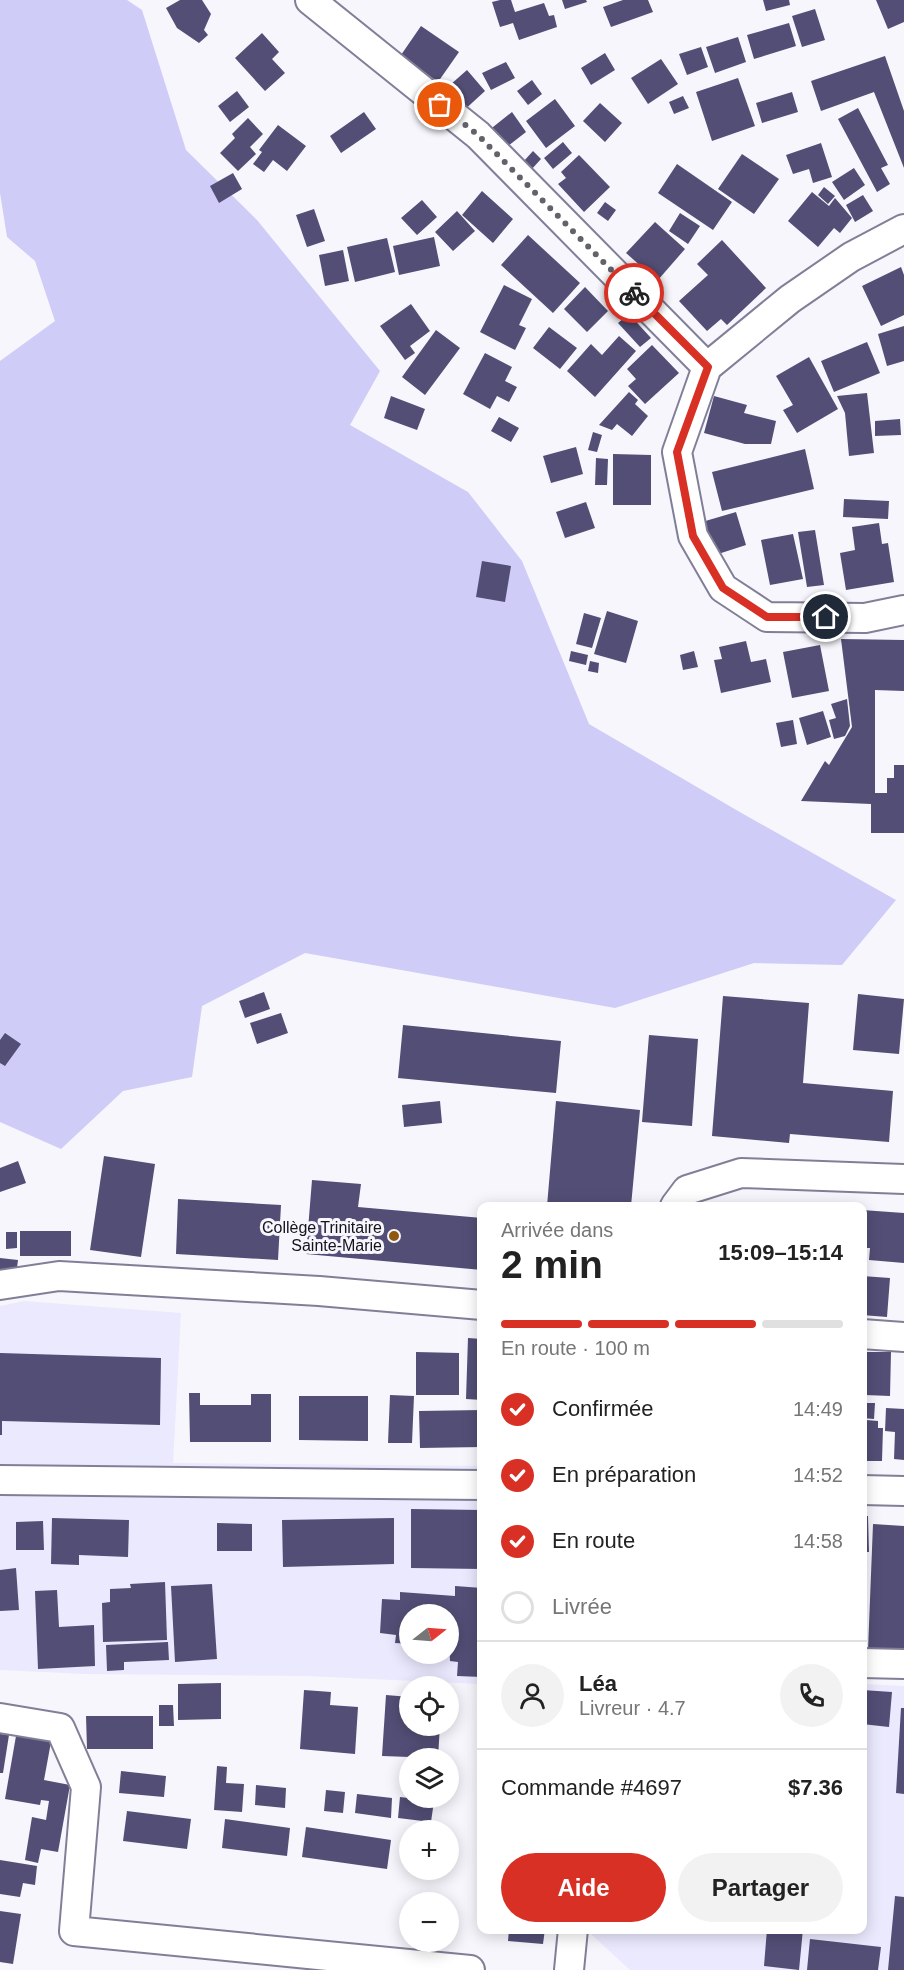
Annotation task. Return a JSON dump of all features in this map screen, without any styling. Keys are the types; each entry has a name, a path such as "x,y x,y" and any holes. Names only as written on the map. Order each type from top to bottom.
{"street":[{"path":"310,0 478,135 708,367"},
{"path":"904,229 851,257 790,299 708,367 677,452 693,536 723,588 767,617 865,618 904,610"},
{"path":"678,1202 687,1190 741,1173 904,1179"},
{"path":"0,1285 58,1276 319,1291 477,1305"},
{"path":"867,1334 904,1337"},
{"path":"0,1480 477,1485"},
{"path":"867,1490 904,1491"},
{"path":"867,1663 904,1664"},
{"path":"0,1718 60,1728 86,1787 74,1931 470,1970"},
{"path":"570,1970 573,1934"}],"shaded area":[{"path":"0,0 127,0 142,10 186,150 257,220 380,371 350,425 468,492 522,561 589,724 896,900 842,965 754,963 615,1008 305,953 202,1006 192,1077 123,1091 61,1149 0,1122 0,361 55,321 35,261 7,237 0,193"},
{"path":"24,1301 181,1313 173,1463 477,1466 477,1684 459,1683 459,1676 399,1676 399,1680 307,1676 86,1674 0,1670 0,1306"},
{"path":"867,1684 904,1686 904,1970 630,1970 591,1934 867,1934"}],"building":[{"path":"180,0 202,0 211,14 204,30 208,35 199,43 177,28 166,8"},
{"path":"511,0 515,12 544,3 549,16 554,15 557,27 519,40 513,23 500,27 492,2"},
{"path":"562,0 586,0 587,2 565,9"},
{"path":"623,0 648,0 653,12 611,27 603,7"},
{"path":"763,0 789,0 790,5 766,11"},
{"path":"876,0 904,0 904,22 888,29"},
{"path":"815,9 825,40 802,47 792,16"},
{"path":"789,23 796,46 754,59 747,35"},
{"path":"421,26 459,52 438,82 401,55"},
{"path":"262,33 279,52 272,59 285,73 265,91 235,58"},
{"path":"738,37 746,62 715,73 706,47"},
{"path":"701,47 708,67 687,75 679,54"},
{"path":"605,53 615,70 591,85 581,68"},
{"path":"885,56 904,111 904,168 874,92 821,111 811,81"},
{"path":"661,59 678,84 648,104 631,78"},
{"path":"506,62 515,78 491,90 482,73"},
{"path":"467,70 485,91 461,113 442,92"},
{"path":"738,78 755,126 712,141 696,92"},
{"path":"532,80 542,94 528,105 517,91"},
{"path":"237,91 249,107 230,122 218,106"},
{"path":"792,92 798,112 762,123 756,103"},
{"path":"683,96 689,108 674,114 669,102"},
{"path":"555,99 575,126 546,148 526,121"},
{"path":"600,103 622,123 605,142 583,121"},
{"path":"858,108 888,165 881,168 890,184 877,192 838,119"},
{"path":"364,112 376,129 341,153 330,136"},
{"path":"512,112 526,132 503,150 488,131"},
{"path":"248,118 263,134 250,147 256,154 238,171 220,153 235,138 232,134"},
{"path":"278,125 306,146 287,171 273,160 264,172 253,164 262,152 259,150"},
{"path":"563,142 572,153 553,169 544,158"},
{"path":"821,143 832,177 813,183 809,169 793,174 786,155"},
{"path":"533,151 541,159 531,170 523,162"},
{"path":"742,154 779,179 754,214 718,189"},
{"path":"579,155 610,187 584,212 558,184 566,178 561,172"},
{"path":"677,164 732,202 713,230 658,193"},
{"path":"854,168 865,185 844,200 832,182"},
{"path":"233,173 242,189 219,203 210,186"},
{"path":"824,187 835,196 828,204 818,195"},
{"path":"482,191 513,219 493,243 462,215"},
{"path":"812,192 829,206 835,198 852,218 840,233 834,228 818,247 788,221"},
{"path":"863,195 873,211 855,222 846,205"},
{"path":"422,200 437,217 417,235 401,218"},
{"path":"605,202 616,210 608,221 597,213"},
{"path":"314,209 325,241 307,247 296,215"},
{"path":"457,211 475,231 453,251 435,232"},
{"path":"680,213 700,226 688,244 669,231"},
{"path":"655,222 685,249 651,288 636,275 643,268 626,253"},
{"path":"528,235 580,283 553,313 501,265"},
{"path":"434,237 440,266 399,275 393,246"},
{"path":"387,238 395,272 355,282 347,247"},
{"path":"722,240 766,288 727,325 721,319 707,331 679,301 708,275 697,264"},
{"path":"343,250 349,281 325,286 319,255"},
{"path":"901,267 904,275 904,315 881,326 862,286"},
{"path":"504,285 532,299 519,325 526,328 515,350 480,332"},
{"path":"585,287 608,311 587,332 564,309"},
{"path":"411,304 430,331 410,346 415,353 405,360 380,326"},
{"path":"629,314 651,338 640,347 618,323"},
{"path":"904,326 904,361 887,366 878,334"},
{"path":"549,327 577,348 560,369 533,348"},
{"path":"436,330 460,348 425,395 402,377"},
{"path":"619,336 636,351 595,397 567,371 591,344 602,355"},
{"path":"867,342 880,373 834,392 821,361"},
{"path":"652,345 679,373 645,404 628,386 636,379 627,369"},
{"path":"485,353 512,367 505,381 517,387 509,402 497,396 490,409 463,394"},
{"path":"809,357 838,409 797,433 783,410 793,405 776,376"},
{"path":"629,392 638,400 635,404 648,416 632,436 617,424 612,430 599,425"},
{"path":"867,393 874,453 849,456 845,413 837,396"},
{"path":"391,396 425,409 417,430 384,418"},
{"path":"714,396 747,405 744,413 776,421 771,444 745,444 704,433"},
{"path":"499,417 519,428 511,442 491,431"},
{"path":"900,419 901,435 875,436 875,421"},
{"path":"593,432 602,435 597,452 588,450"},
{"path":"576,447 583,474 551,483 543,456"},
{"path":"805,449 814,489 722,511 712,472"},
{"path":"613,454 651,455 651,505 613,505"},
{"path":"596,458 608,459 607,485 595,485"},
{"path":"844,499 889,501 888,519 843,517"},
{"path":"586,502 595,528 565,538 556,512"},
{"path":"736,512 746,545 712,556 702,522"},
{"path":"879,523 882,544 888,543 894,582 846,590 840,553 855,550 852,527"},
{"path":"815,530 824,585 807,587 798,532"},
{"path":"793,534 803,579 770,585 761,540"},
{"path":"482,561 511,566 505,602 476,597"},
{"path":"607,611 638,621 626,663 594,654"},
{"path":"584,613 601,618 592,648 576,644"},
{"path":"841,639 904,640 904,691 875,690 875,793 887,793 887,778 894,778 894,765 904,765 904,833 871,833 871,804 801,801 825,761 829,765 852,727"},
{"path":"746,641 751,662 766,659 771,682 721,693 714,660 722,659 719,647"},
{"path":"820,645 829,691 792,698 783,652"},
{"path":"571,651 588,655 586,665 569,661"},
{"path":"694,651 698,667 683,670 680,655"},
{"path":"590,661 599,663 598,673 588,671"},
{"path":"847,699 850,726 845,736 834,739 829,720 836,718 831,704"},
{"path":"823,711 831,737 807,745 799,718"},
{"path":"793,720 797,744 781,747 776,723"},
{"path":"264,992 270,1009 245,1018 239,1001"},
{"path":"858,994 904,999 899,1054 853,1050"},
{"path":"723,996 809,1003 803,1083 893,1091 889,1142 790,1134 789,1143 712,1136"},
{"path":"281,1013 288,1033 257,1044 250,1023"},
{"path":"403,1025 561,1041 556,1093 398,1078"},
{"path":"5,1033 21,1044 5,1066 0,1063 0,1040"},
{"path":"649,1035 698,1039 692,1126 642,1122"},
{"path":"440,1101 442,1123 404,1127 402,1105"},
{"path":"556,1101 640,1110 631,1202 547,1202"},
{"path":"104,1156 155,1164 141,1257 90,1250"},
{"path":"18,1161 26,1183 0,1192 0,1168"},
{"name":"Collège Trinitaire Sainte-Marie","path":"312,1180 361,1184 358,1207 477,1218 477,1270 306,1254"},
{"path":"178,1199 281,1205 278,1260 176,1254"},
{"path":"867,1210 904,1213 904,1263 869,1260 870,1248 867,1248"},
{"path":"20,1231 71,1231 71,1256 20,1256"},
{"path":"6,1232 17,1232 17,1248 6,1249"},
{"path":"0,1258 18,1260 16,1275 0,1272"},
{"path":"867,1276 890,1278 887,1317 867,1315"},
{"path":"468,1338 477,1339 477,1400 466,1399"},
{"path":"416,1352 459,1353 459,1395 416,1395"},
{"path":"867,1352 891,1352 890,1396 867,1395"},
{"path":"0,1353 161,1358 160,1425 2,1421 2,1435 0,1435"},
{"path":"189,1393 200,1393 200,1405 251,1405 251,1394 271,1394 271,1442 190,1442"},
{"path":"390,1395 414,1396 412,1443 388,1443"},
{"path":"299,1396 368,1396 368,1441 299,1440"},
{"path":"867,1403 875,1403 874,1419 867,1418"},
{"path":"886,1408 904,1409 904,1460 894,1459 895,1432 885,1431"},
{"path":"477,1410 477,1447 420,1448 419,1411"},
{"path":"867,1420 878,1421 878,1428 883,1428 882,1461 867,1461"},
{"path":"411,1509 477,1510 477,1569 411,1568"},
{"path":"867,1516 868,1516 869,1552 867,1552"},
{"path":"52,1518 129,1520 128,1557 79,1555 79,1565 51,1564"},
{"path":"394,1518 394,1564 283,1567 282,1520"},
{"path":"43,1521 44,1550 16,1550 16,1522"},
{"path":"217,1523 252,1524 252,1551 217,1551"},
{"path":"873,1524 904,1526 904,1652 868,1650"},
{"path":"16,1568 19,1610 0,1611 0,1570"},
{"path":"165,1582 167,1640 103,1642 102,1603 110,1602 110,1589 131,1588 130,1584"},
{"path":"212,1584 217,1659 175,1662 171,1586"},
{"path":"455,1586 477,1588 477,1677 457,1676 459,1604 399,1604 399,1643 395,1643 396,1635 380,1633 382,1599 400,1600 400,1592 455,1596"},
{"path":"57,1590 59,1627 94,1625 95,1666 38,1669 35,1591"},
{"path":"168,1642 169,1660 124,1662 124,1670 107,1671 106,1645"},
{"path":"221,1683 221,1719 178,1720 178,1684"},
{"path":"304,1690 331,1692 330,1705 358,1707 355,1754 300,1749"},
{"path":"867,1690 892,1692 889,1727 867,1725"},
{"path":"386,1695 399,1696 399,1736 439,1736 439,1748 399,1748 399,1757 382,1756"},
{"path":"159,1705 173,1705 174,1726 159,1726"},
{"path":"901,1708 904,1708 904,1794 896,1793"},
{"path":"86,1716 153,1716 153,1749 87,1749"},
{"path":"0,1734 9,1735 3,1773 0,1773"},
{"path":"16,1736 51,1742 44,1780 70,1785 58,1852 41,1849 38,1863 25,1860 32,1817 46,1820 49,1801 41,1800 40,1805 5,1799"},
{"path":"217,1766 227,1767 226,1783 244,1784 242,1812 214,1810"},
{"path":"121,1771 166,1776 164,1797 119,1793"},
{"path":"256,1785 286,1788 285,1808 255,1805"},
{"path":"326,1790 345,1792 343,1813 324,1811"},
{"path":"357,1794 392,1798 391,1818 355,1813"},
{"path":"399,1808 433,1808 431,1820 398,1818"},
{"path":"127,1811 191,1819 187,1849 123,1841"},
{"path":"225,1819 290,1828 287,1856 222,1848"},
{"path":"306,1827 391,1840 387,1869 302,1857"},
{"path":"0,1860 37,1866 35,1885 23,1883 20,1897 0,1894"},
{"path":"895,1896 904,1897 904,1970 888,1970"},
{"path":"0,1911 21,1914 13,1964 0,1962"},
{"path":"509,1934 544,1934 543,1944 508,1941"},
{"path":"767,1934 803,1934 799,1970 764,1966"},
{"path":"810,1939 881,1947 878,1970 807,1970"}],"way so far":[{"path":"440,105 478,135 634,293"}],"place":[{"name":"Collège Trinitaire Sainte-Marie","path":"394,1236"}],"route":[{"path":"634,293 708,367 677,452 693,536 723,588 767,617 826,617"}]}
